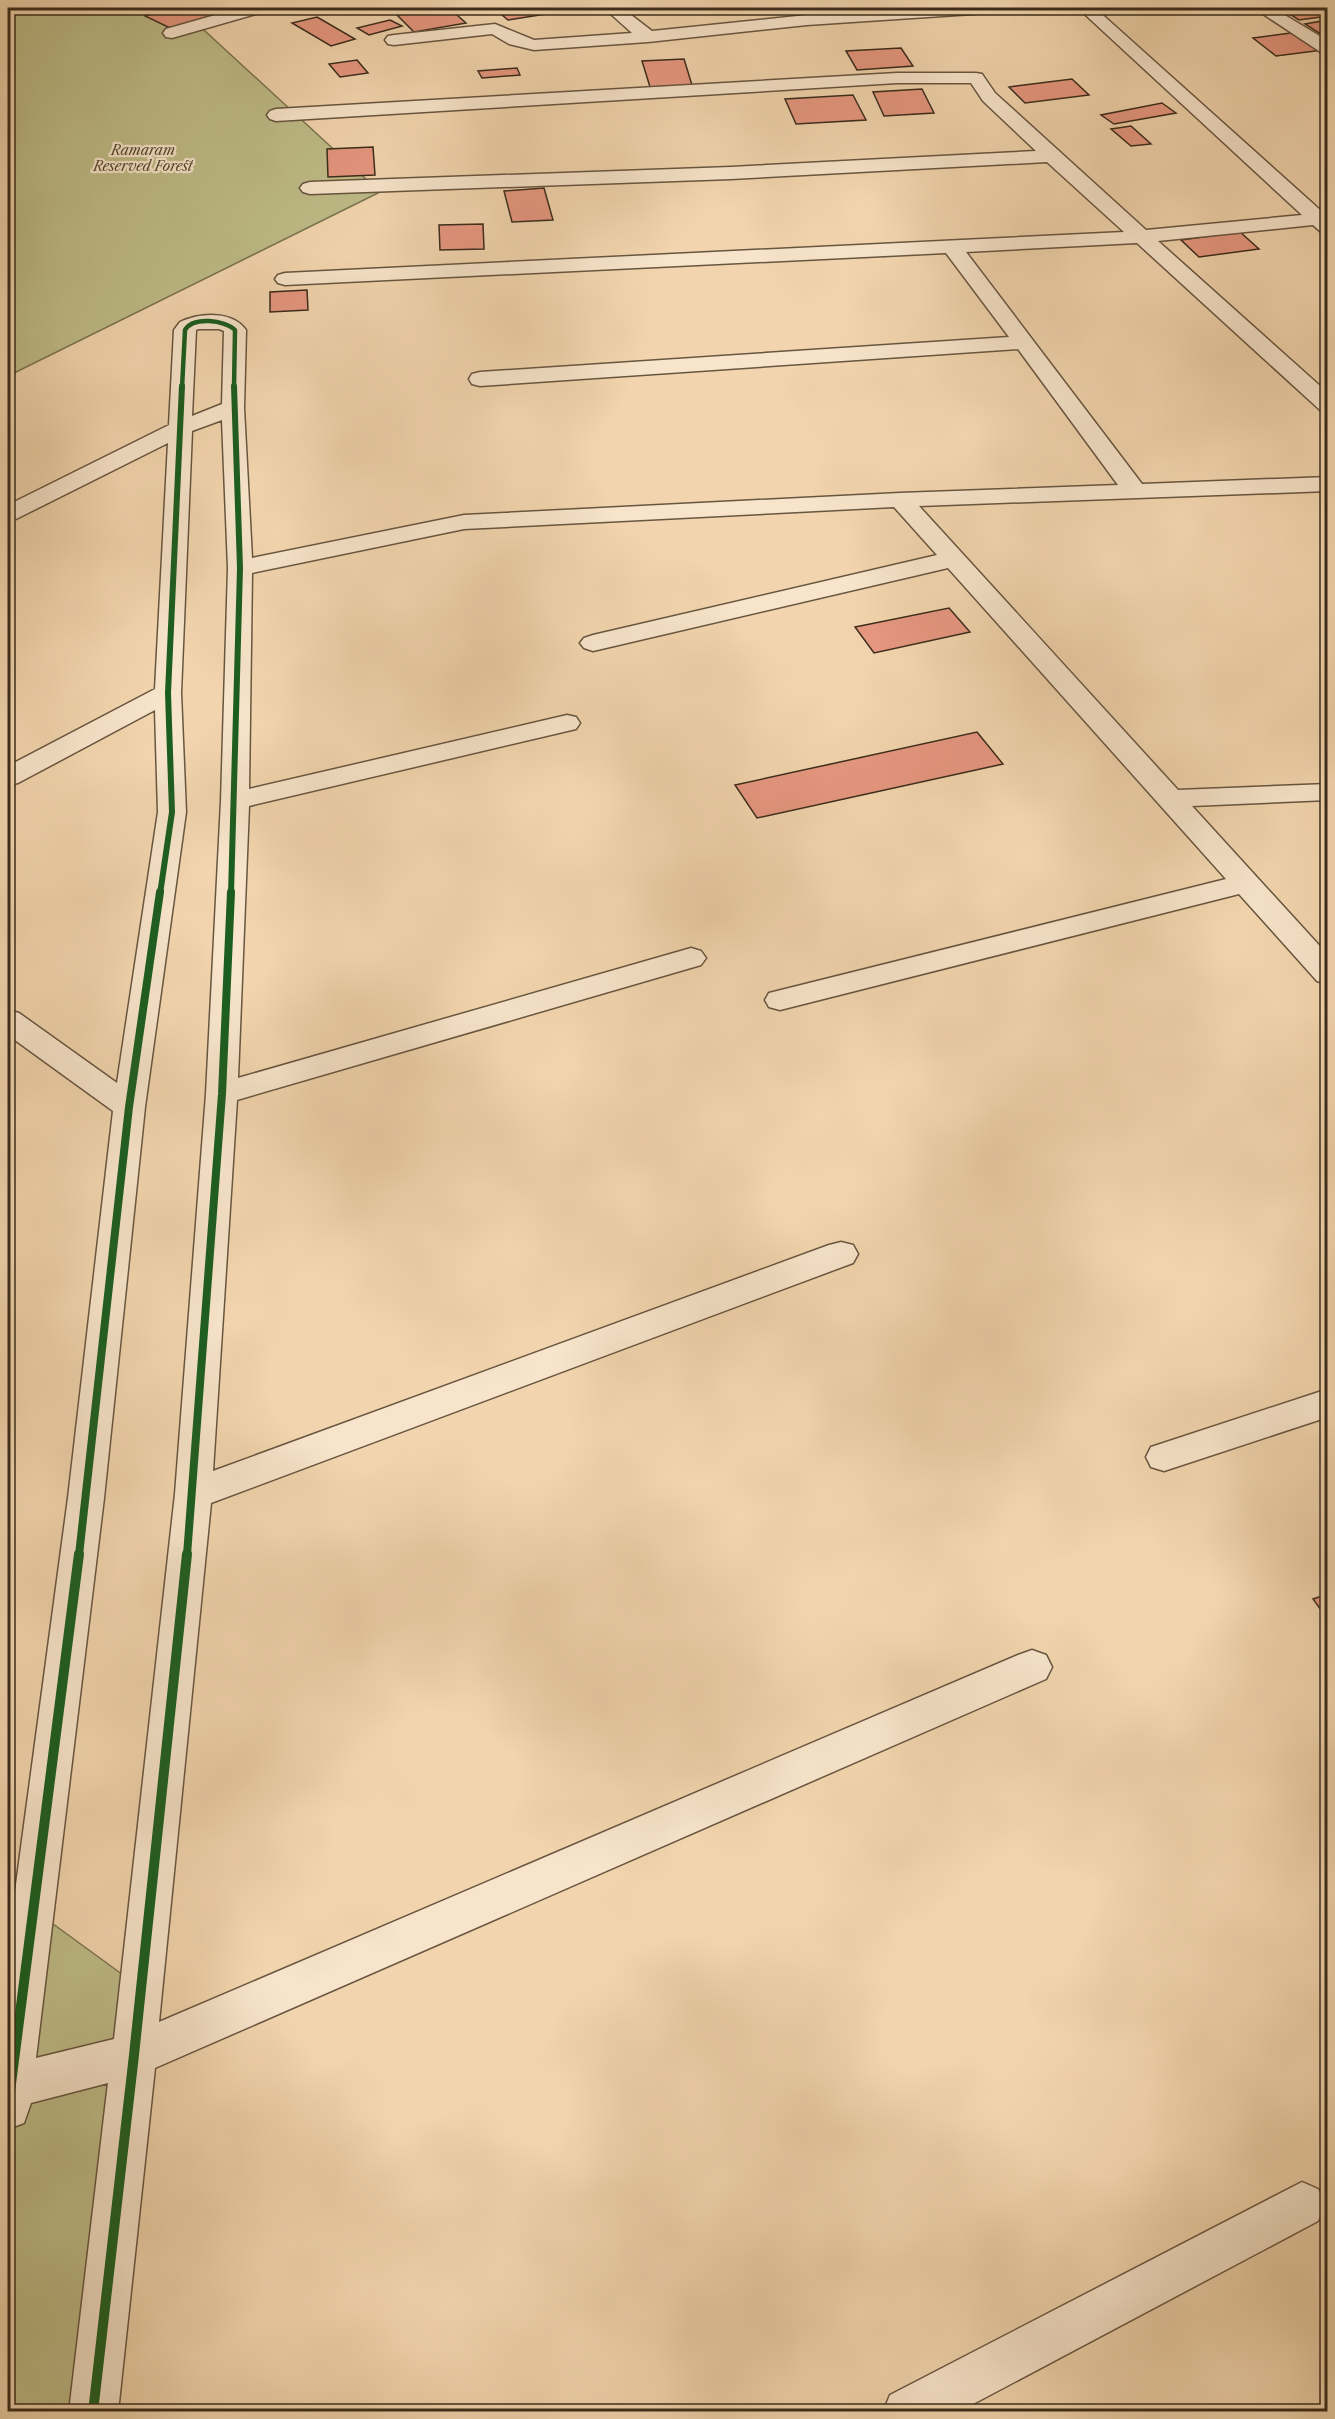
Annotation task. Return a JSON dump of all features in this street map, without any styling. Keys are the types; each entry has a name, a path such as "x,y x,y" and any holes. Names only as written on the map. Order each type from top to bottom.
{"street":[{"path":"172,33 257,8"},
{"path":"612,8 648,38"},
{"path":"477,15 495,29 515,40 534,45 648,38 763,24 988,8"},
{"path":"1086,8 1322,224"},
{"path":"1262,8 1323,42"},
{"path":"394,40 495,29"},
{"path":"276,116 886,79 976,78 989,97 1052,156 1328,405"},
{"path":"310,188 731,173 1052,156"},
{"path":"285,279 1140,237 1322,224"},
{"path":"951,245 1135,491"},
{"path":"93,2412 134,2055 192,1494 222,1094 235,801 240,568 234,408 235,330 231,324 191,323 185,330 168,693 172,812 129,1107 86,1498 9,2092 134,2055 1032,1667"},
{"path":"480,379 1024,342"},
{"path":"8,514 180,428 234,408"},
{"path":"240,568 464,522 900,500 1328,484"},
{"path":"900,500 1325,969"},
{"path":"593,643 953,559"},
{"path":"8,777 168,693"},
{"path":"235,801 567,723"},
{"path":"1170,799 1328,792"},
{"path":"780,1000 1246,883"},
{"path":"222,1094 691,958"},
{"path":"8,1020 129,1107"},
{"path":"192,1494 841,1254"},
{"path":"1164,1457 1328,1403"},
{"path":"907,2412 1302,2205"}],"green space":[{"name":"Ramaram Reserved Forest","path":"8,8 180,8 380,192 8,376"},
{"path":"8,1891 145,1991 85,2411 8,2411"}],"building":[{"path":"173,8 198,8 214,15 170,28 145,16"},
{"path":"449,8 466,23 414,32 397,15"},
{"path":"543,8 571,10 508,20 502,15"},
{"path":"1280,8 1317,8 1328,16 1299,20"},
{"path":"317,17 355,39 331,46 292,23"},
{"path":"390,20 402,26 369,35 357,28"},
{"path":"1328,20 1328,32 1319,33 1305,24"},
{"path":"1298,32 1323,50 1276,56 1253,38"},
{"path":"901,48 913,66 857,70 846,51"},
{"path":"684,59 692,85 650,87 642,61"},
{"path":"357,60 368,73 340,77 329,64"},
{"path":"517,68 520,75 482,78 478,71"},
{"path":"1072,79 1089,95 1025,103 1009,87"},
{"path":"922,89 934,113 884,116 873,92"},
{"path":"853,95 866,120 796,124 785,99"},
{"path":"1162,103 1176,113 1114,124 1101,115"},
{"path":"1131,126 1151,144 1131,146 1111,129"},
{"path":"373,147 375,175 328,177 327,149"},
{"path":"544,188 553,220 512,222 504,191"},
{"path":"483,224 484,249 440,250 439,225"},
{"path":"1240,232 1259,249 1199,257 1181,240"},
{"path":"307,290 308,310 270,312 270,292"},
{"path":"949,608 970,632 874,653 855,627"},
{"path":"977,732 1003,764 757,818 735,785"},
{"path":"1328,1594 1328,1620 1313,1599"}],"cycle path":[{"path":"8,2107 86,1498 129,1107 172,812 168,693 185,330 192,324 220,322 235,330 233,408 240,568 235,801 222,1094 193,1494 134,2055 93,2412"}]}
